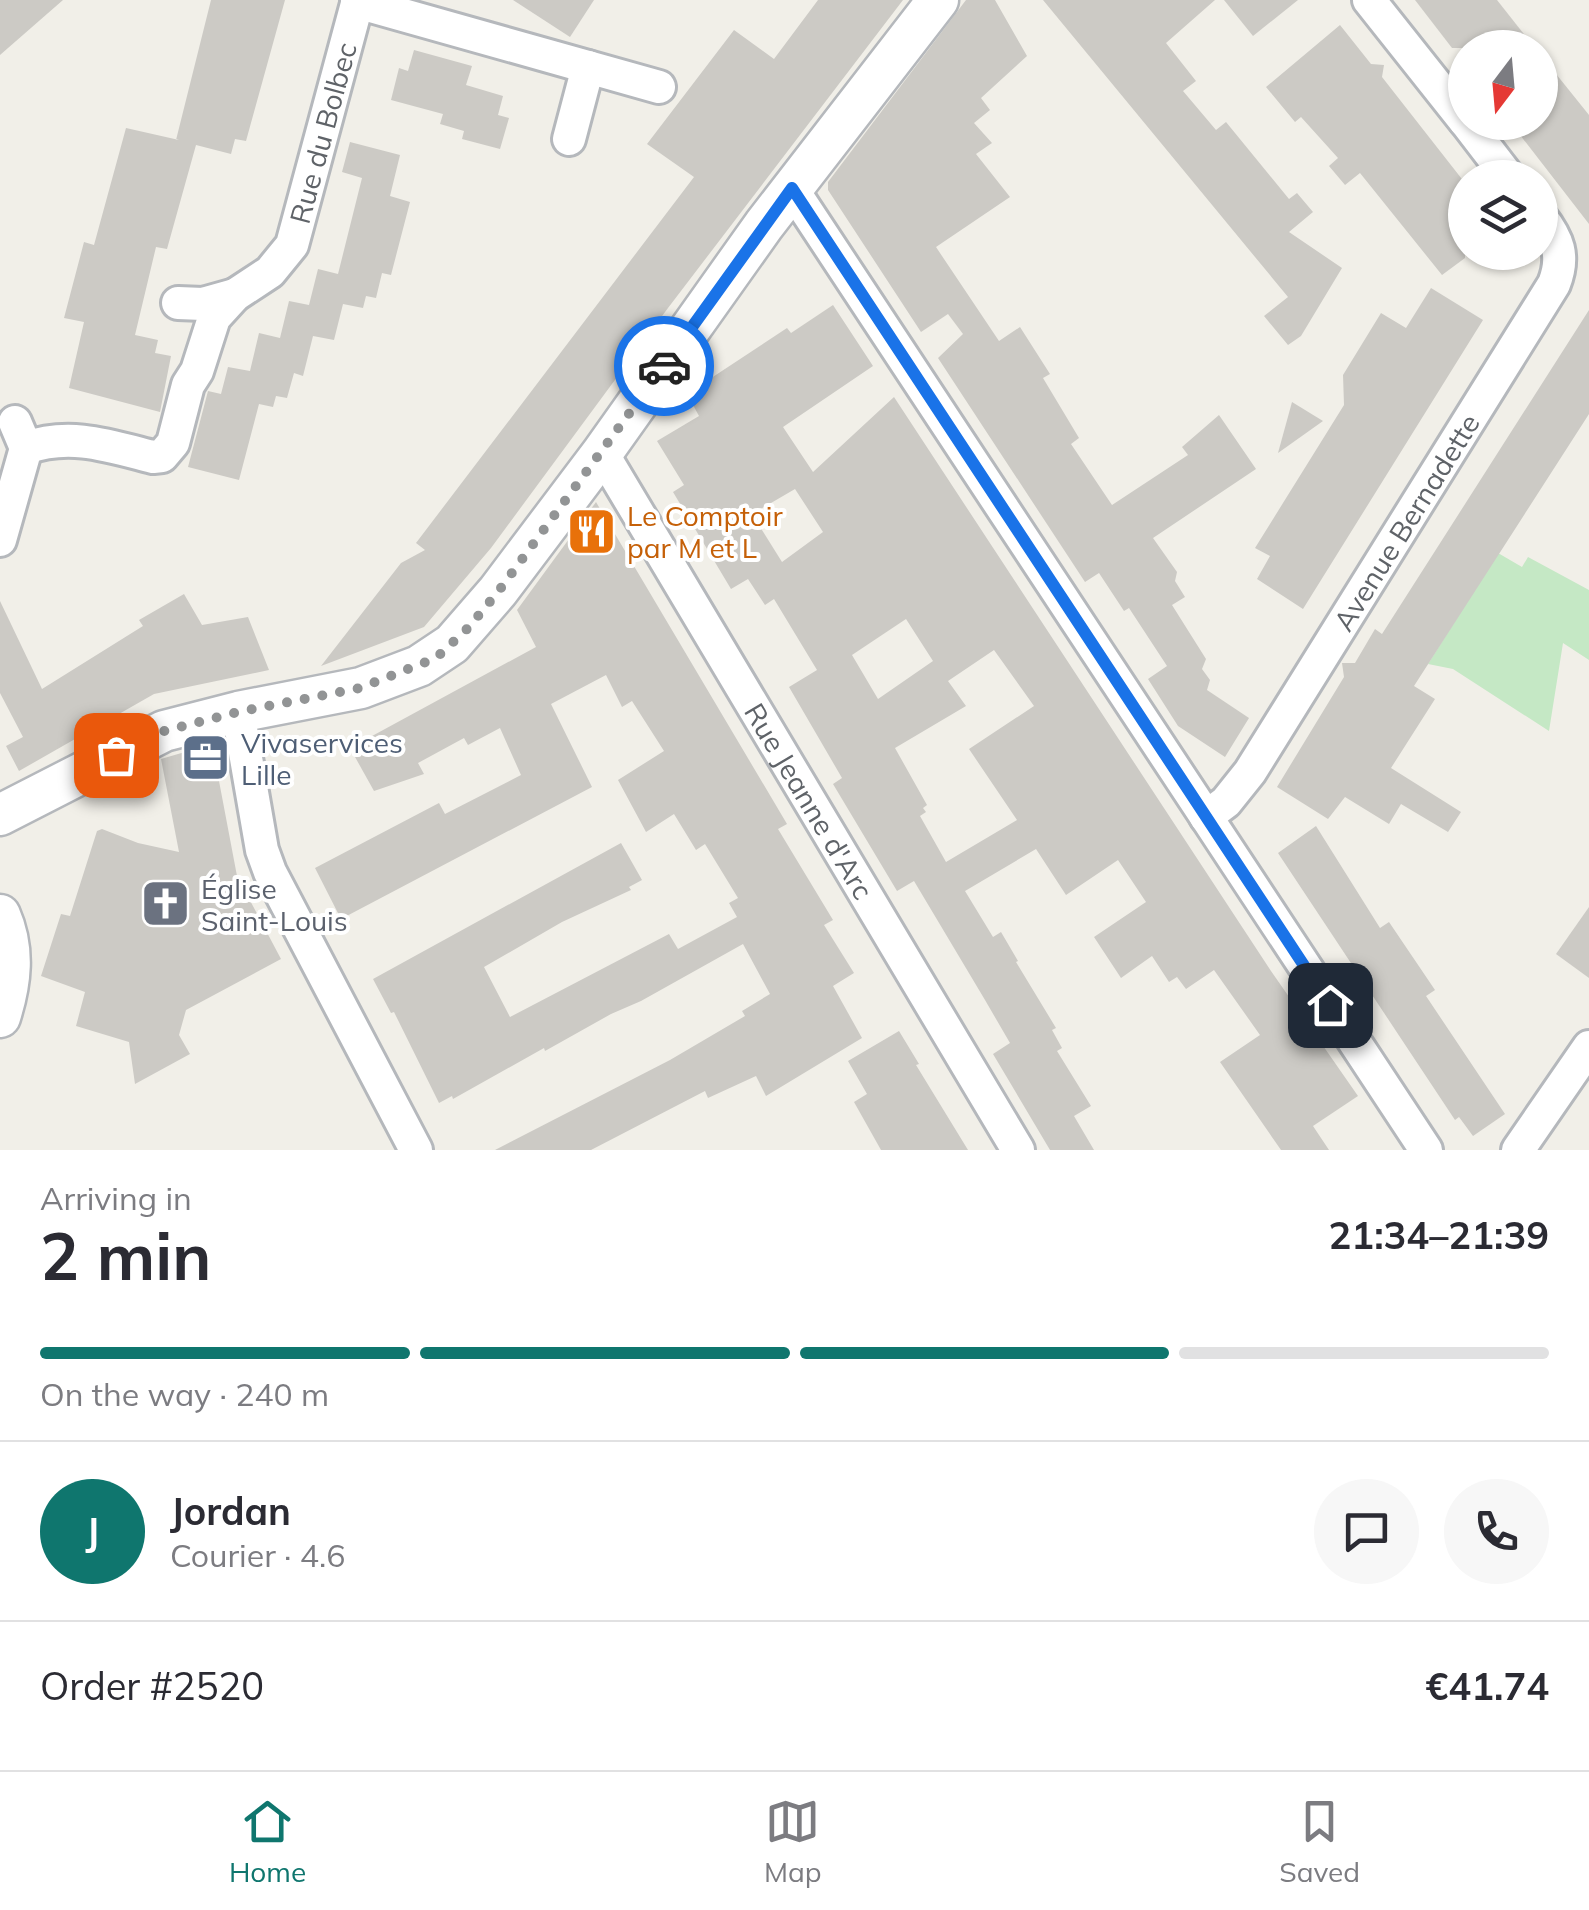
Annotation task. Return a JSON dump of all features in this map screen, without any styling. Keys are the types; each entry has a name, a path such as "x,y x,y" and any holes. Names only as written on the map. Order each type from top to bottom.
{"street":[{"path":"0,815 164,731 360,688 436,658 468,628 602,453 792,188 938,0"},
{"path":"1369,0 1448,99"},
{"name":"Rue du Bolbec","path":"0,540 20,435 70,439 153,458 162,456 173,443 214,318 235,295 270,272 292,245 358,1 659,86"},
{"path":"568,139 588,67"},
{"path":"1480,140 1496,160"},
{"path":"792,188 1426,1150"},
{"name":"Avenue Bernadette","path":"1206,817 1226,802 1250,772 1554,284 1560,270 1558,243"},
{"name":"Rue du Bolbec","path":"178,303 203,304 235,295"},
{"name":"Rue Jeanne d'Arc","path":"602,453 1018,1150"},
{"path":"238,712 262,850 270,872 416,1150"},
{"path":"0,916 10,946 11,965 0,1017"},
{"path":"1518,1150 1589,1046"}],"green space":[{"path":"1498,553 1522,567 1528,557 1589,590 1589,660 1563,643 1549,731 1453,669 1428,664"}],"building":[{"path":"0,0 63,0 0,55"},
{"path":"211,0 285,0 246,141 235,139 231,154 196,145 167,249 156,247 135,335 158,340 155,353 171,356 160,412 69,388 84,322 64,318 84,242 94,245 126,128 176,139"},
{"path":"513,0 594,0 570,37"},
{"path":"818,0 903,0 491,548 424,627 321,666 401,563 425,550 416,543 694,177 647,144 734,30 774,59"},
{"path":"966,0 995,0 1027,56 981,98 990,110 974,123 992,143 976,154 1010,197 936,247 999,341 1020,327 1050,374 1043,378 1079,438 1071,444 1112,505 1188,455 1182,447 1219,415 1256,469 1153,538 1177,572 1175,581 1185,597 1172,605 1206,659 1202,669 1210,680 1207,690 1249,718 1225,757 1178,726 1148,679 1167,666 1129,608 1124,611 1099,573 1085,582 938,358 963,334 948,314 921,332 828,190 828,182"},
{"path":"1043,0 1215,0 1166,43 1196,81 1183,91 1216,130 1226,122 1289,199 1297,193 1313,212 1289,232 1342,268 1301,336 1288,345 1264,316 1288,297"},
{"path":"1224,0 1298,0 1253,36"},
{"path":"1415,0 1497,0 1521,30 1448,30 1448,43"},
{"path":"1340,25 1371,64 1384,65 1382,77 1448,161 1449,270 1442,275 1360,173 1345,185 1329,166 1338,158 1301,117 1295,122 1266,87"},
{"path":"414,50 472,66 466,85 503,96 498,115 509,118 500,149 462,139 464,131 440,124 443,114 391,100 399,68 408,71"},
{"path":"1558,76 1589,115 1589,224 1558,184 1558,160 1539,160 1524,140 1558,140"},
{"path":"350,142 400,155 390,196 410,202 391,275 382,273 376,298 366,296 363,308 343,304 334,340 313,336 303,376 294,373 287,398 276,396 273,407 259,404 239,480 188,467 208,391 221,394 228,367 250,371 259,333 280,338 289,301 309,305 318,269 338,274 362,178 342,172"},
{"path":"1431,288 1483,320 1303,609 1257,579 1270,556 1255,548 1344,405 1343,375 1381,313 1406,328"},
{"path":"833,305 873,366 783,427 813,472 894,397 1271,971 1358,1096 1313,1126 1329,1150 1281,1150 1220,1062 1260,1035 1214,970 1186,989 1177,977 1169,982 1152,956 1121,978 1094,937 1146,902 1118,860 1066,895 1036,849 965,891 993,937 1001,932 1018,961 1056,1028 1052,1030 1062,1048 1057,1051 1091,1106 1074,1116 1094,1150 1050,1150 993,1054 1010,1043 985,1000 914,881 897,891 833,784 842,778 789,687 817,670 774,599 765,605 748,579 731,589 673,492 684,485 657,441 699,416 687,394 787,328 791,333","holes":["795,489 823,532 782,562 752,514","906,619 933,661 878,699 852,655","994,650 1034,706 969,749 1017,820 946,862 920,816 927,805 895,748 966,706 948,681"]},
{"path":"1589,310 1589,414 1414,686 1435,699 1391,768 1461,812 1448,832 1401,804 1389,824 1345,797 1328,819 1277,787 1344,677 1342,663 1355,663 1375,629 1382,634"},
{"path":"1292,402 1323,421 1278,453"},
{"path":"596,502 787,824 778,829 833,920 824,925 854,973 833,986 862,1038 766,1096 756,1076 708,1098 705,1091 591,1150 495,1150 670,1060 745,1016 742,1011 770,994 743,944 641,1001 439,1103 394,1012 391,1013 373,979 621,843 642,880 629,887 631,890 562,922 484,967 510,1017 669,934 678,949 737,917 729,903 738,898 705,844 696,850 674,814 646,832 618,780 664,751 632,701 622,707 606,675 551,704 592,787 341,919 315,868 439,803 445,814 521,775 500,728 468,745 464,738 418,763 424,774 374,791 350,748 536,647 517,610"},
{"path":"184,594 202,625 248,617 269,670 154,694 19,771 6,746 23,737 0,693 0,601 42,689 143,626 139,620"},
{"path":"212,744 237,876 281,959 186,1010 179,1035 190,1054 135,1084 129,1042 76,1026 85,992 41,976 61,914 70,916 97,831 102,829 138,843 179,852 161,759"},
{"path":"1316,826 1380,928 1389,922 1435,990 1426,996 1505,1114 1473,1136 1459,1117 1455,1120 1278,853"},
{"path":"1589,907 1589,978 1556,954"},
{"path":"899,1031 968,1150 881,1150 854,1102 867,1094 848,1061"}],"way so far":[{"path":"116,755 164,731 360,688 436,658 498,592 664,366"}],"place":[{"name":"Le Comptoir par M et L","path":"592,531"},
{"name":"Vivaservices Lille","path":"206,758"},
{"name":"Église Saint-Louis","path":"166,904"}],"route":[{"path":"664,366 792,188 1330,1005"}]}
